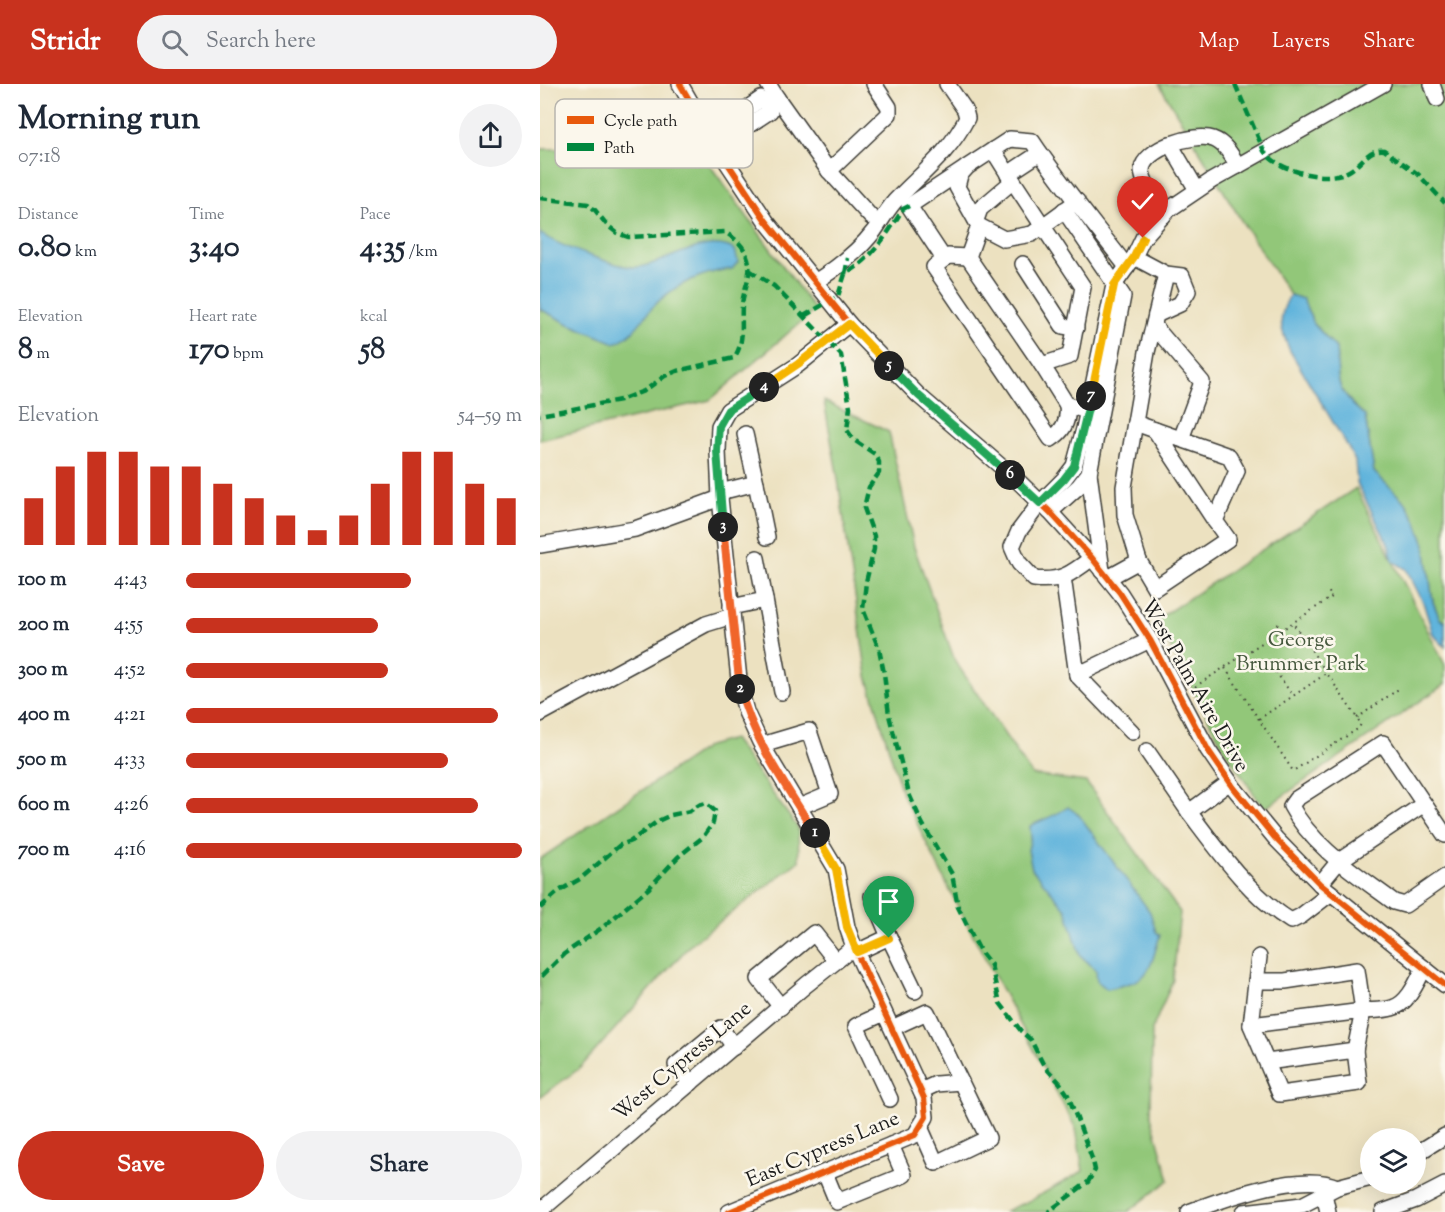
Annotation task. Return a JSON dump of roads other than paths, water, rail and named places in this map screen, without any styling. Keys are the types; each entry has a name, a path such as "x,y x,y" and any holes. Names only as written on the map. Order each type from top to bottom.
{"street":[{"name":"West Palm Aire Drive","path":"680,84 690,99"},
{"path":"768,84 773,101 829,171 871,217"},
{"path":"829,171 889,114 889,106 874,84"},
{"path":"815,282 856,252 894,202 931,168 956,137 967,118 965,110 947,84"},
{"path":"1139,561 1105,574 1089,473 1095,413 1114,285 1131,262 1143,238 1168,210 1197,190 1383,84"},
{"path":"753,122 770,111 773,101"},
{"path":"1163,216 1142,175 1142,166 1170,144 1203,136 1214,139 1230,153 1238,166"},
{"path":"944,259 909,206 1010,139 1032,141 1062,185 1114,285"},
{"path":"1170,144 1197,190"},
{"path":"993,150 1083,287 1070,356 1041,365"},
{"path":"968,257 980,209 1010,178 1040,153"},
{"path":"967,167 960,175 957,186 978,223 1004,239 1032,234 1071,206"},
{"name":"West Palm Aire Drive","path":"735,168 766,221 849,324 918,395 1019,482 1105,574 1150,640 1208,750 1276,840 1325,888 1445,985"},
{"path":"1071,206 1131,262 1166,274 1182,276 1188,291 1180,304 1155,320"},
{"path":"948,256 968,257 1067,405 1068,415 1061,433 1051,439 934,267 948,256"},
{"path":"1023,264 1063,326 1076,328"},
{"path":"1155,430 1228,539 1155,588 1139,561 1125,515 1124,487 1147,352 1166,274"},
{"path":"1155,320 1202,382 1181,440"},
{"path":"849,324 798,364 728,410 719,426 717,451 720,495 740,689 746,712 762,746 836,869 845,916 856,949 884,1013 924,1098 923,1122 936,1163 988,1138 927,1012 892,1028"},
{"path":"1067,405 1095,413"},
{"path":"1045,508 1074,466 1095,413"},
{"path":"1135,423 1229,456 1237,471 1215,521"},
{"path":"745,434 767,537"},
{"path":"1089,473 1079,486 1045,508 1019,531 1012,547 1019,563 1034,579 1051,581 1070,575 1092,558"},
{"path":"540,545 635,529 756,483"},
{"path":"757,558 782,692"},
{"path":"1063,577 1077,675 1132,732"},
{"path":"540,714 706,624 765,600"},
{"path":"1077,675 1150,640"},
{"path":"762,746 809,731 830,794 799,807"},
{"path":"1445,835 1383,743 1296,799 1291,806 1299,822 1339,861 1394,902 1405,905 1445,877"},
{"path":"1147,751 1189,812 1229,864 1276,912 1291,921 1301,916 1325,888 1339,861 1424,804"},
{"path":"1189,812 1230,782"},
{"path":"872,896 889,938 915,991"},
{"path":"781,1007 759,979 814,933 836,962"},
{"name":"West Cypress Lane","path":"540,1211 836,962 856,949 889,938"},
{"path":"1256,981 1285,981 1356,970 1363,1011 1355,1050 1359,1083 1280,1094 1251,1025 1256,981 1259,957"},
{"path":"1251,1025 1394,1008 1406,999 1424,968"},
{"path":"884,1013 856,1026 890,1098"},
{"path":"691,1083 676,1065 721,1028 734,1047"},
{"path":"1267,1062 1355,1050"},
{"path":"921,1091 936,1084 961,1082"},
{"name":"East Cypress Lane","path":"729,1212 915,1135 923,1122"},
{"path":"1426,1148 1445,1136"},
{"path":"825,1173 837,1202 904,1175 891,1145"},
{"path":"1189,1212 1270,1185 1327,1187 1360,1180"},
{"path":"1383,1212 1418,1206 1445,1185"},
{"path":"1244,1212 1302,1205 1327,1187"},
{"path":"1327,1187 1328,1212"}],"water":[{"path":"540,233 589,255 631,267 651,264 687,250 712,245 735,250 738,262 732,269 710,273 679,286 660,300 632,332 615,343 540,309"},
{"path":"1290,295 1303,299 1313,323 1336,348 1341,389 1365,416 1374,472 1406,503 1417,523 1425,545 1433,602 1440,619 1445,622 1445,647 1433,634 1423,602 1406,569 1393,561 1388,544 1357,483 1355,461 1348,447 1290,351 1281,323 1283,310"},
{"path":"1068,807 1079,815 1150,912 1156,932 1160,935 1149,968 1140,979 1132,983 1107,989 1097,981 1096,970 1080,955 1066,909 1032,869 1028,850 1031,837 1030,826"}],"park label":[{"name":"George Brummer Park","path":"1301,653"}]}
